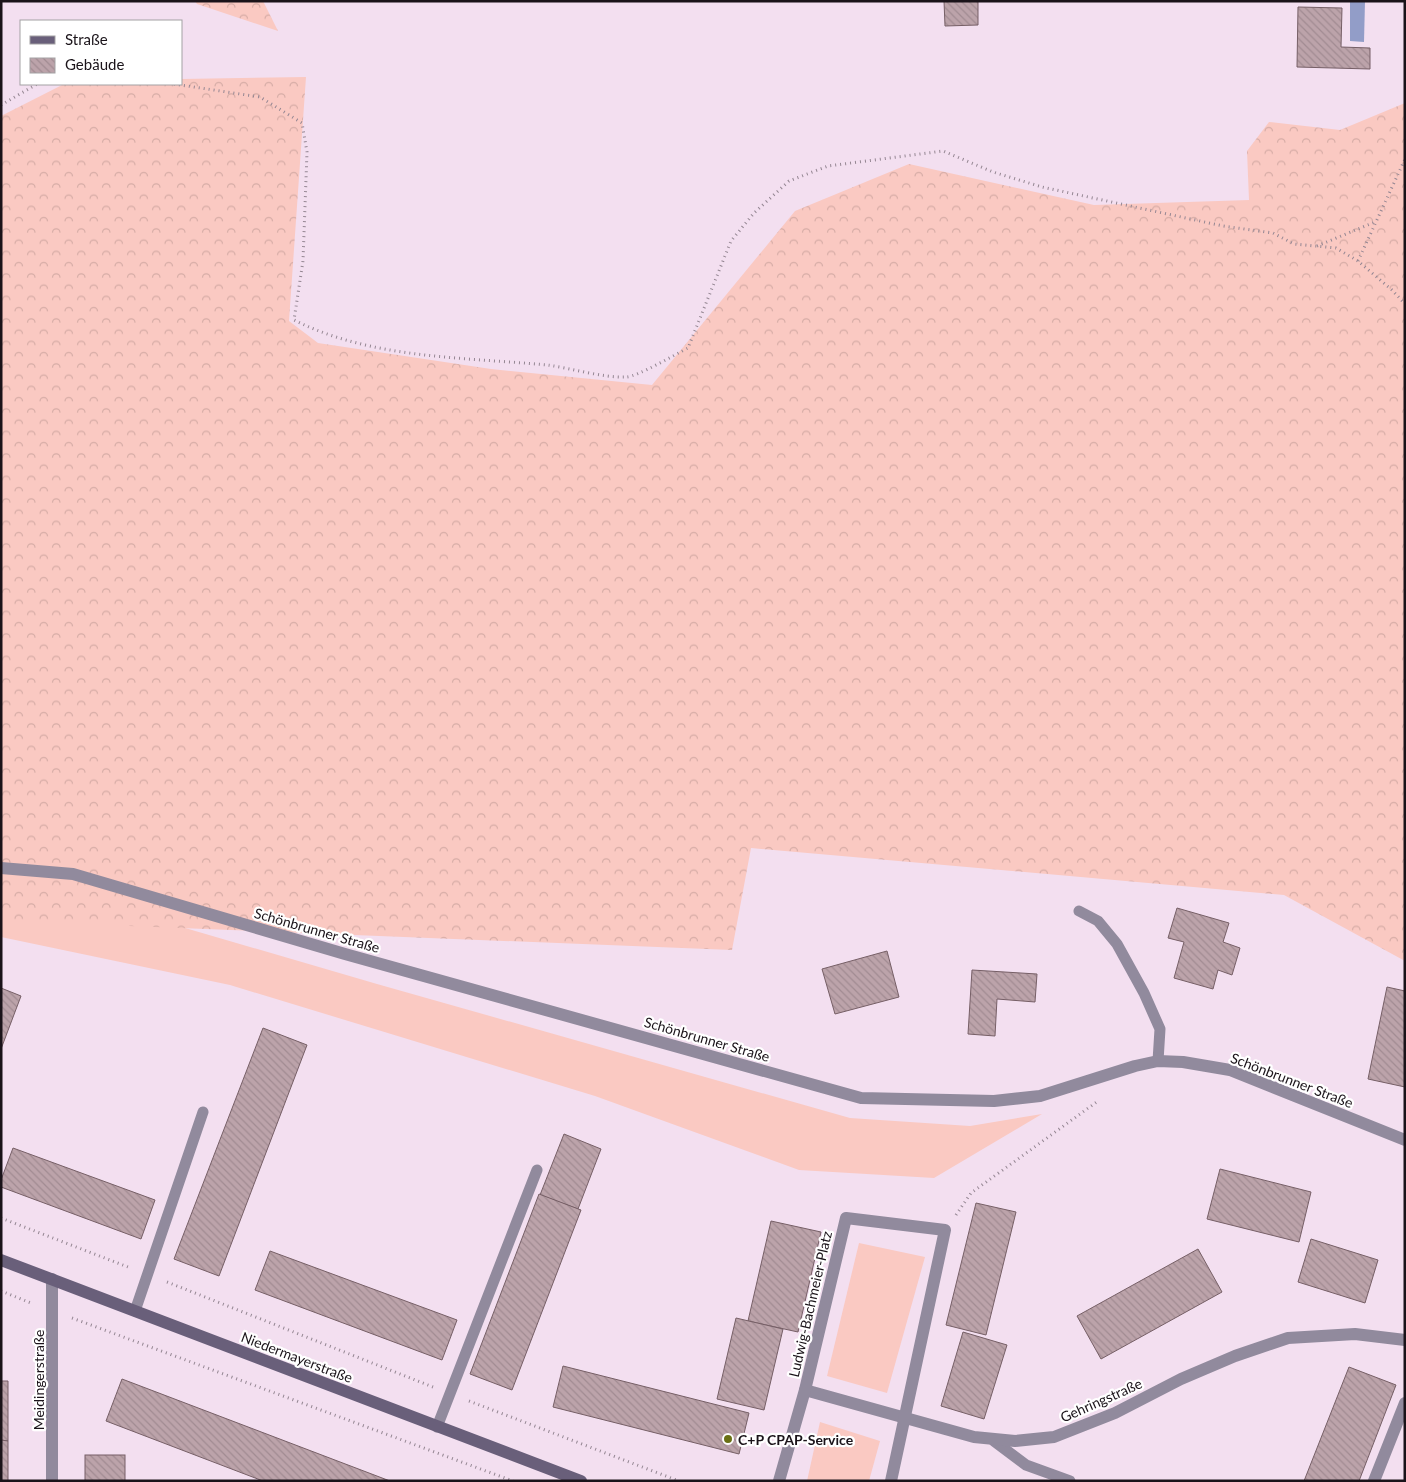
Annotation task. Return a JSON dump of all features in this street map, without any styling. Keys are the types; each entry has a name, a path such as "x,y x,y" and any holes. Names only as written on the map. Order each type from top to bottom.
{"main road":[{"name":"Niedermayerstraße","path":"1,1260 582,1481"}],"street":[{"name":"Schönbrunner Straße","path":"1,868 73,874 345,954 861,1098 994,1101 1040,1096 1158,1061 1183,1062 1230,1070 1405,1140"},
{"name":"Ludwig-Bachmeier-Platz","path":"779,1481 805,1390 846,1218 946,1230"},
{"path":"891,1481 946,1230"},
{"name":"Meidingerstraße","path":"52,1279 52,1481"},
{"name":"Gehringstraße","path":"805,1390 906,1416 974,1437 1015,1441 1054,1437 1115,1413 1235,1356 1288,1338 1355,1334 1405,1340"},
{"path":"1374,1481 1405,1403"}],"lane":[{"path":"1079,911 1098,921 1117,944 1144,993 1160,1029 1158,1061"},
{"path":"135,1311 203,1112"},
{"path":"437,1427 536,1170"},
{"path":"994,1440 1026,1465 1070,1481"}],"path":[{"path":"1,105 35,85"},
{"path":"181,85 260,97 302,122 307,152 303,261 294,320 324,334 371,347 462,359 549,366 627,377 688,348 731,241 754,213 789,181 828,166 943,151 993,172 1042,186 1223,226 1274,233 1294,244 1336,248 1358,261 1392,290 1405,304"},
{"path":"1358,261 1405,159"},
{"path":"1316,246 1375,222"},
{"path":"946,1230 971,1193 1101,1098"},
{"path":"1,1218 450,1394 679,1481"},
{"path":"1,1291 513,1481"}],"green space":[{"path":"195,1 263,1 278,31 197,4"},
{"path":"306,77 289,321 318,343 491,369 652,385 795,211 909,164 1094,205 1249,200 1247,151 1269,122 1340,130 1405,103 1405,961 1284,895 751,848 732,950 129,926 1,919 1,116 62,85 182,85 182,79"},
{"path":"1,890 69,894 377,984 850,1118 970,1126 1042,1114 934,1178 799,1170 595,1096 230,985 1,937"},
{"path":"859,1243 925,1257 887,1393 827,1376"},
{"path":"820,1422 880,1441 869,1481 807,1481"}],"water":[{"path":"1350,1 1365,1 1364,42 1350,41"}],"building":[{"path":"944,1 978,1 978,25 945,26"},
{"path":"1298,7 1342,8 1341,47 1370,48 1370,69 1297,67"},
{"path":"1177,908 1229,923 1223,942 1240,948 1232,975 1218,970 1213,989 1174,978 1184,942 1168,938"},
{"path":"887,951 899,997 835,1014 822,969"},
{"path":"972,970 1037,974 1035,1002 997,999 995,1036 968,1034"},
{"path":"1387,987 1405,991 1405,1087 1368,1079"},
{"path":"1,988 21,996 1,1049"},
{"path":"263,1028 307,1045 219,1276 174,1259"},
{"path":"564,1134 601,1149 578,1209 540,1195"},
{"path":"13,1148 155,1200 141,1239 1,1187 1,1180"},
{"path":"1220,1169 1311,1192 1299,1242 1207,1219"},
{"path":"539,1194 581,1210 512,1390 470,1374"},
{"path":"976,1203 1016,1212 986,1335 946,1325"},
{"path":"771,1221 821,1232 798,1332 748,1321"},
{"path":"1311,1239 1378,1260 1365,1303 1298,1282"},
{"path":"1198,1249 1222,1292 1101,1359 1077,1316"},
{"path":"270,1251 457,1320 442,1360 255,1290"},
{"path":"736,1318 783,1329 764,1410 717,1399"},
{"path":"963,1332 1007,1345 984,1419 941,1406"},
{"path":"563,1366 749,1413 739,1454 553,1407"},
{"path":"1349,1367 1396,1385 1359,1481 1304,1481"},
{"path":"122,1379 390,1481 263,1481 106,1421"},
{"path":"1,1381 8,1381 8,1441 1,1440"},
{"path":"1,1440 8,1441 8,1481 1,1481"},
{"path":"85,1455 125,1455 125,1481 85,1481"}],"place":[{"name":"C+P CPAP-Service","path":"728,1439"}]}
